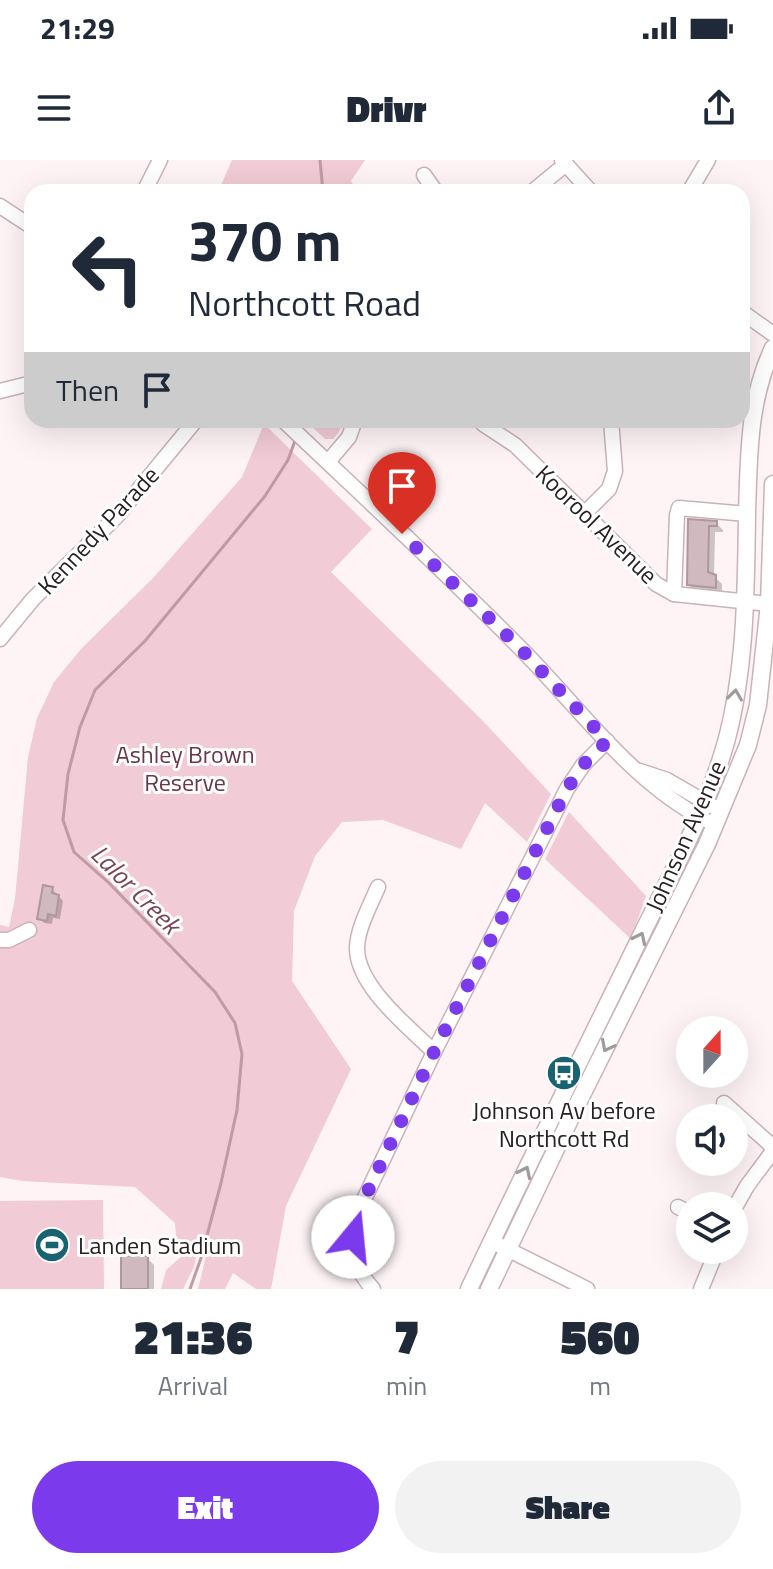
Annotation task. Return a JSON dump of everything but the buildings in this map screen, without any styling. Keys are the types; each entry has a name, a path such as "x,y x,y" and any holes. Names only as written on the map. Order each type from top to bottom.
{"main road":[{"name":"Johnson Avenue","path":"469,1289 701,809 732,714 745,601 748,455 754,402 773,348"},
{"name":"Johnson Avenue","path":"489,1289 718,818 753,728 769,604 773,484"}],"street":[{"path":"148,184 160,160"},
{"path":"694,184 708,160"},
{"path":"541,184 564,162 584,184"},
{"path":"424,175 430,184"},
{"path":"0,206 24,222"},
{"path":"750,318 773,334"},
{"path":"0,391 24,385"},
{"name":"Kennedy Parade","path":"0,639 33,599 116,517 189,428"},
{"path":"291,428 523,651 639,771 667,780 701,809 718,818"},
{"path":"328,462 349,437 352,428"},
{"name":"Koorool Avenue","path":"489,428 515,445 656,584 674,594 769,604"},
{"path":"586,512 609,489 615,471 612,428"},
{"path":"674,594 679,508 747,514"},
{"path":"746,556 772,557"},
{"path":"373,1289 357,1265 353,1246 359,1210 434,1052 567,789 583,765 607,741"},
{"path":"378,887 360,933 357,947 359,967 379,996 434,1052"},
{"path":"0,940 9,940 29,930"},
{"path":"724,1103 773,1149 744,1192"},
{"path":"491,1242 587,1289"},
{"path":"701,1289 711,1264"}],"green space":[{"path":"232,160 365,160 351,181 353,184 222,184"},
{"name":"Ashley Brown Reserve","path":"262,428 268,428 372,529 331,572 483,721 551,794 527,842 485,803 461,849 383,820 342,822 315,856 294,911 292,981 351,1069 286,1206 271,1289 256,1289 233,1273 225,1289 198,1289 207,1252 199,1244 194,1267 183,1289 161,1289 166,1270 182,1256 175,1223 135,1187 0,1177 0,925 9,927 15,899 28,757 37,718 54,682 81,649 154,577 242,477"},
{"path":"313,428 340,428 333,439 325,439"},
{"path":"569,812 646,896 631,939 545,859"},
{"name":"Landen Stadium","path":"103,1200 104,1289 0,1289 0,1201"}],"waterway":[{"name":"Lalor Creek","path":"320,160 322,184"},
{"name":"Lalor Creek","path":"190,1289 221,1183 237,1110 242,1054 235,1023 215,992 109,883 74,852 63,820 68,774 80,727 95,690 145,641 265,496 288,460 296,438"}],"place":[{"name":"Johnson Av before Northcott Rd","path":"564,1073"},
{"name":"Landen Stadium","path":"52,1245"}],"route":[{"path":"353,1237 359,1210 434,1052 567,789 583,765 607,741 519,647 402,534"}]}
